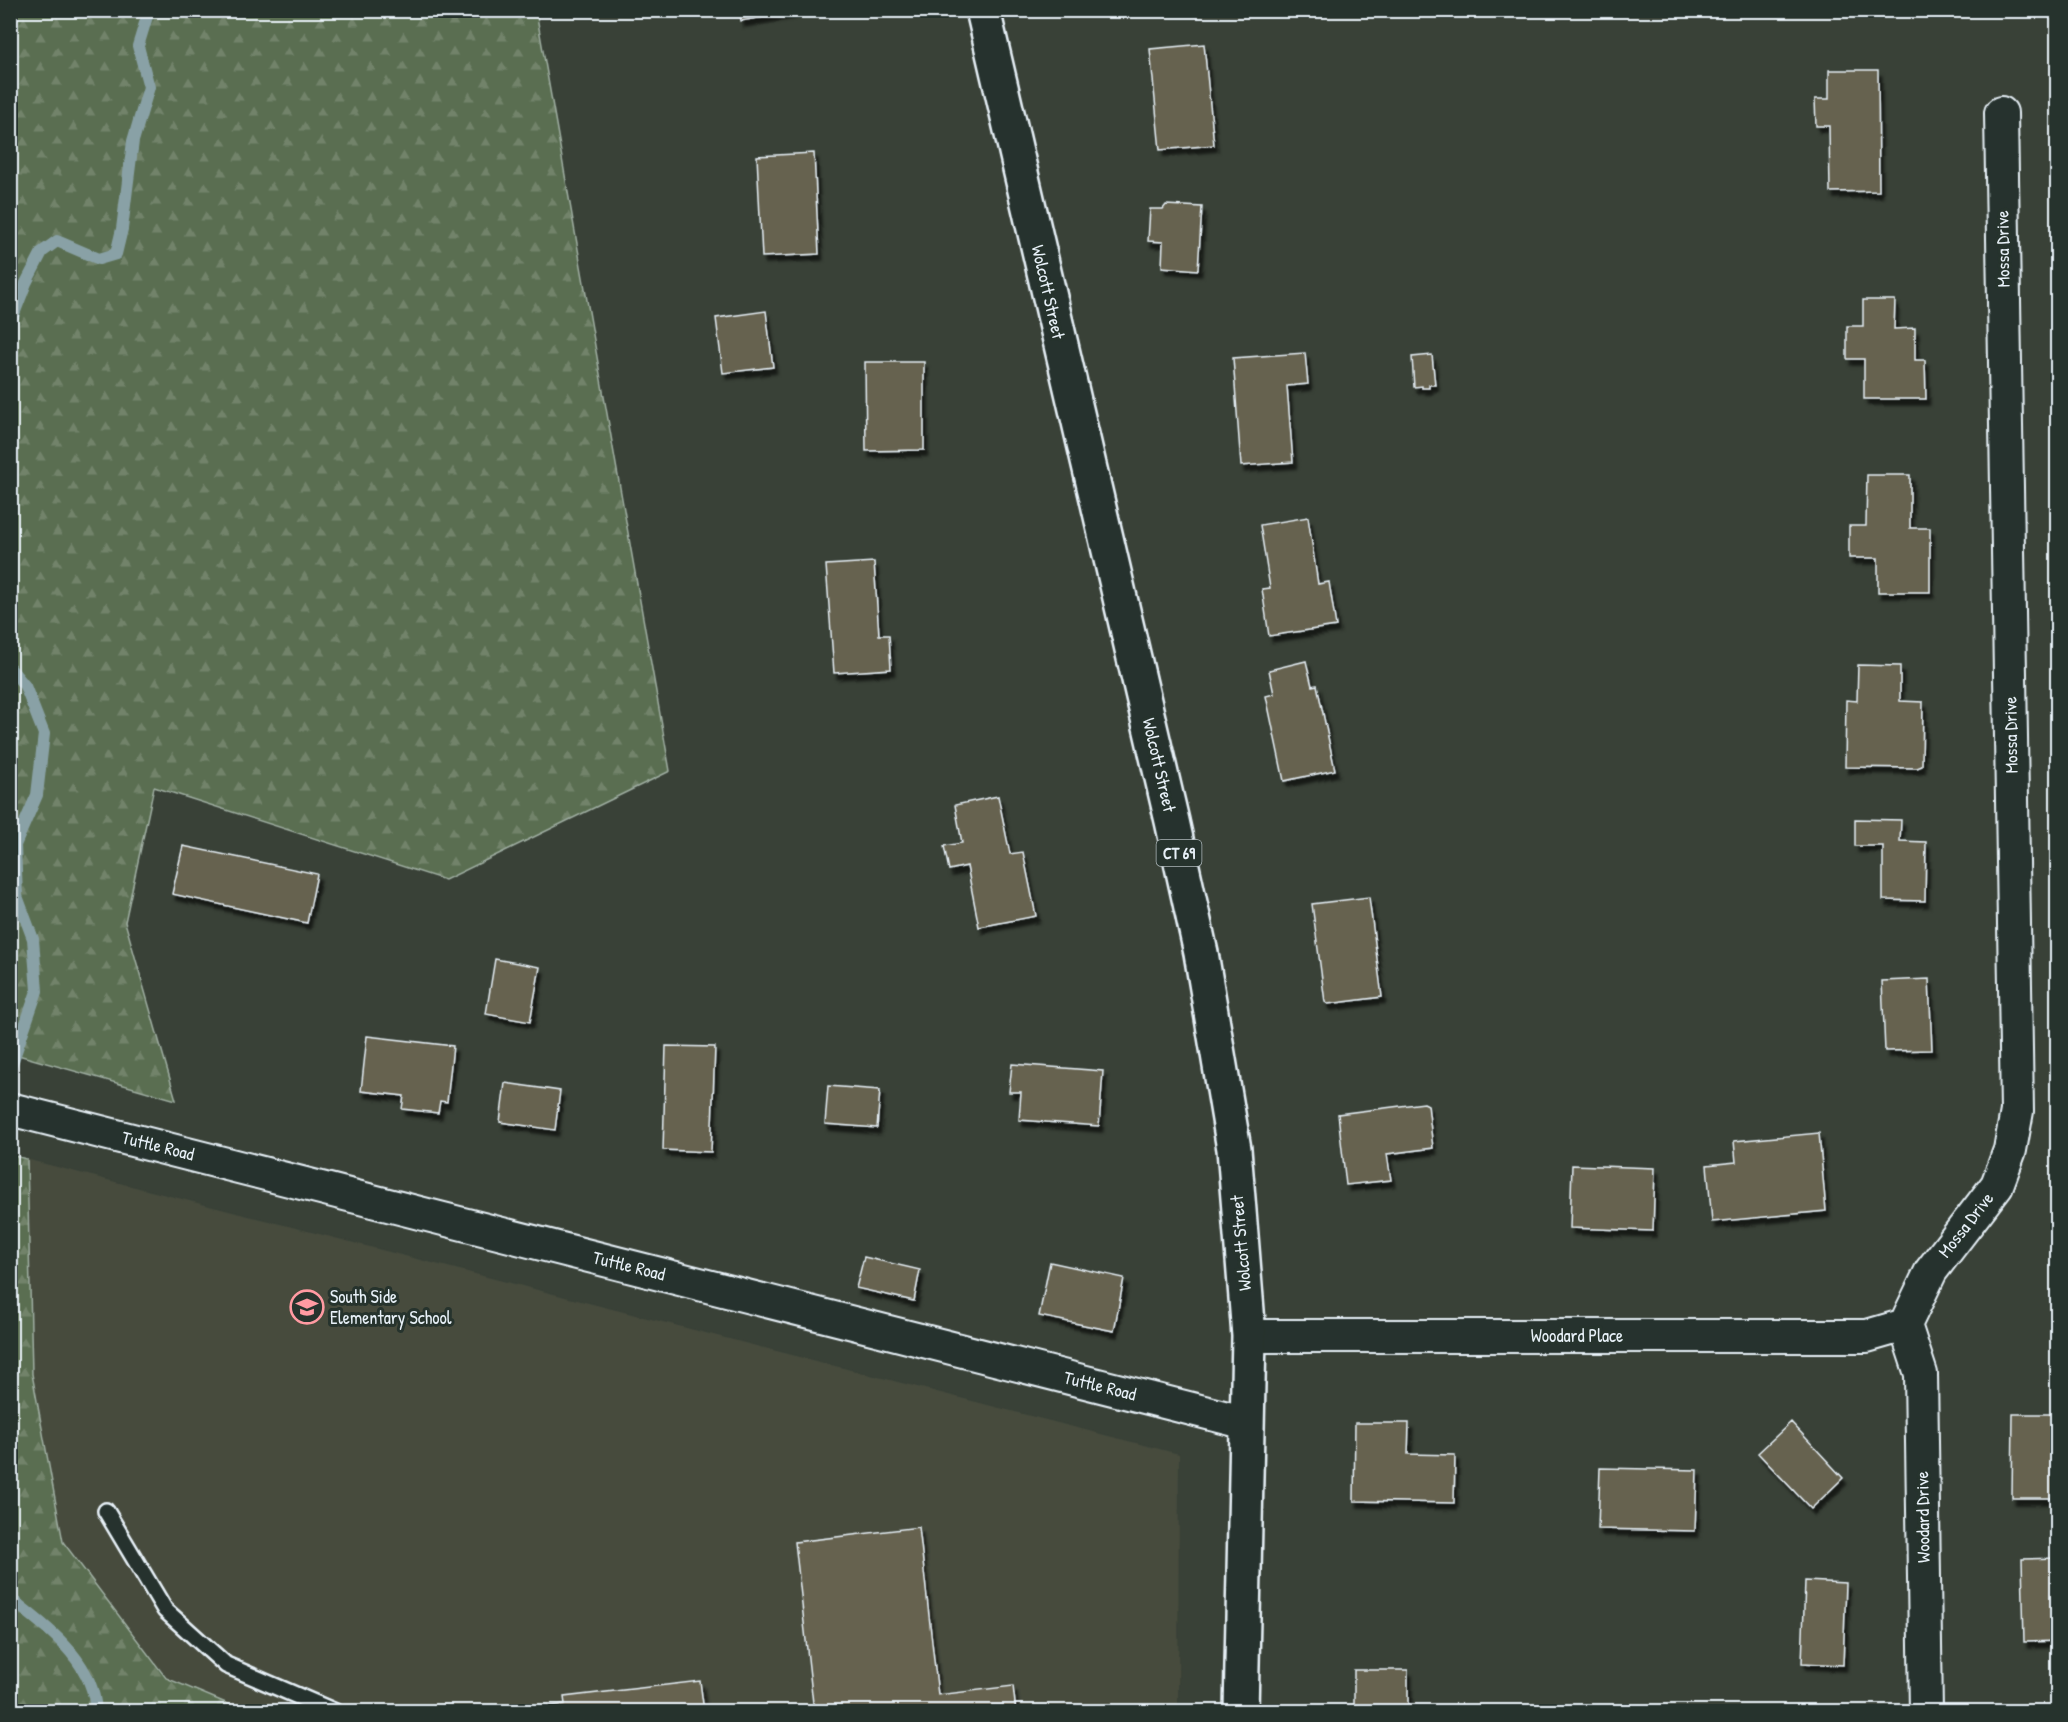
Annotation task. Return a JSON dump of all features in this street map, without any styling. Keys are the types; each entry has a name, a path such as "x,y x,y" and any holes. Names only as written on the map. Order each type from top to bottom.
{"main road":[{"name":"Wolcott Street","path":"983,10 1167,798 1201,953 1234,1149 1249,1336 1242,1712"}],"street":[{"name":"Mossa Drive","path":"1905,1325 1931,1271 1997,1185 2010,1150 2017,1111 2001,113"},
{"name":"Tuttle Road","path":"10,1109 1247,1423"},
{"name":"Woodard Place","path":"1249,1336 1867,1336 1905,1325"},
{"name":"Woodard Drive","path":"1905,1325 1921,1374 1926,1712"}],"lane":[{"path":"106,1511 165,1610 226,1665 334,1712"}],"shaded area":[{"name":"South Side Elementary School","path":"10,1155 1179,1454 1178,1711 11,1711"}],"green space":[{"path":"10,11 536,11 670,771 445,880 154,787 125,922 176,1100 11,1053"},
{"path":"10,1155 27,1159 32,1374 63,1542 166,1678 245,1711 11,1711"}],"building":[{"path":"739,10 792,10 792,12 741,21"},
{"path":"1204,44 1214,145 1160,150 1150,49"},
{"path":"1829,70 1878,70 1879,191 1830,192 1829,126 1816,126 1815,99 1829,99"},
{"path":"814,153 819,254 762,257 757,156"},
{"path":"1166,205 1202,207 1198,270 1162,267 1163,242 1148,241 1150,209 1163,209"},
{"path":"1863,300 1895,300 1894,329 1915,328 1915,360 1925,360 1926,399 1864,399 1864,359 1847,359 1847,326 1863,326"},
{"path":"766,311 773,367 723,373 716,318"},
{"path":"1305,353 1308,384 1287,386 1293,462 1241,466 1233,358"},
{"path":"1432,355 1435,385 1429,385 1429,388 1414,387 1412,357"},
{"path":"865,362 924,362 924,450 866,451"},
{"path":"1867,475 1910,475 1910,528 1930,528 1930,592 1878,592 1878,558 1849,558 1849,526 1866,526"},
{"path":"1308,517 1318,584 1329,582 1336,626 1269,636 1262,589 1270,588 1260,525"},
{"path":"874,562 879,635 889,635 891,669 834,673 826,565"},
{"path":"1306,661 1312,686 1317,685 1335,770 1284,781 1266,696 1274,694 1269,670"},
{"path":"1858,665 1900,666 1900,701 1923,702 1922,766 1917,768 1845,767 1846,700 1857,701"},
{"path":"998,796 1010,854 1023,852 1036,916 979,927 967,866 949,870 944,846 962,843 955,805"},
{"path":"1855,819 1901,820 1900,841 1926,842 1925,901 1883,900 1883,846 1855,846"},
{"path":"183,846 317,874 307,923 172,894"},
{"path":"1369,897 1382,997 1328,1004 1325,1002 1312,904"},
{"path":"495,959 540,967 530,1022 486,1014"},
{"path":"1929,979 1932,1050 1885,1051 1882,981"},
{"path":"367,1036 453,1046 447,1102 440,1101 438,1113 402,1109 404,1096 361,1091"},
{"path":"666,1046 715,1047 711,1152 663,1150"},
{"path":"1012,1064 1103,1071 1099,1126 1019,1120 1021,1092 1009,1092"},
{"path":"505,1083 560,1091 555,1130 500,1122"},
{"path":"828,1086 880,1090 877,1128 825,1124"},
{"path":"1424,1103 1428,1105 1433,1148 1387,1154 1391,1180 1346,1185 1338,1114"},
{"path":"1819,1133 1826,1211 1712,1222 1707,1165 1736,1162 1734,1141"},
{"path":"1572,1165 1655,1168 1653,1231 1570,1228"},
{"path":"864,1257 920,1270 914,1301 856,1288"},
{"path":"1050,1262 1124,1278 1114,1331 1039,1316"},
{"path":"2013,1414 2056,1414 2055,1498 2012,1498"},
{"path":"1791,1422 1843,1478 1811,1509 1758,1453"},
{"path":"1355,1423 1409,1423 1408,1454 1455,1455 1454,1503 1354,1501"},
{"path":"1600,1468 1697,1470 1695,1531 1598,1529"},
{"path":"919,1527 938,1695 1013,1686 1016,1712 814,1712 795,1542"},
{"path":"2058,1558 2058,1641 2024,1642 2022,1559"},
{"path":"1805,1581 1846,1583 1843,1665 1802,1663"},
{"path":"1354,1670 1408,1670 1408,1712 1354,1712"},
{"path":"700,1681 704,1712 500,1712 565,1704 564,1697"}],"waterway":[{"path":"10,324 26,283 42,252 57,241 99,259 116,254 122,229 133,141 149,87 138,46 149,10"},
{"path":"10,668 25,686 44,734 37,795 15,845 17,896 33,939 37,991 11,1066"},
{"path":"10,1598 39,1621 78,1661 87,1676 96,1712"}],"place":[{"name":"South Side Elementary School","path":"307,1307"}]}
